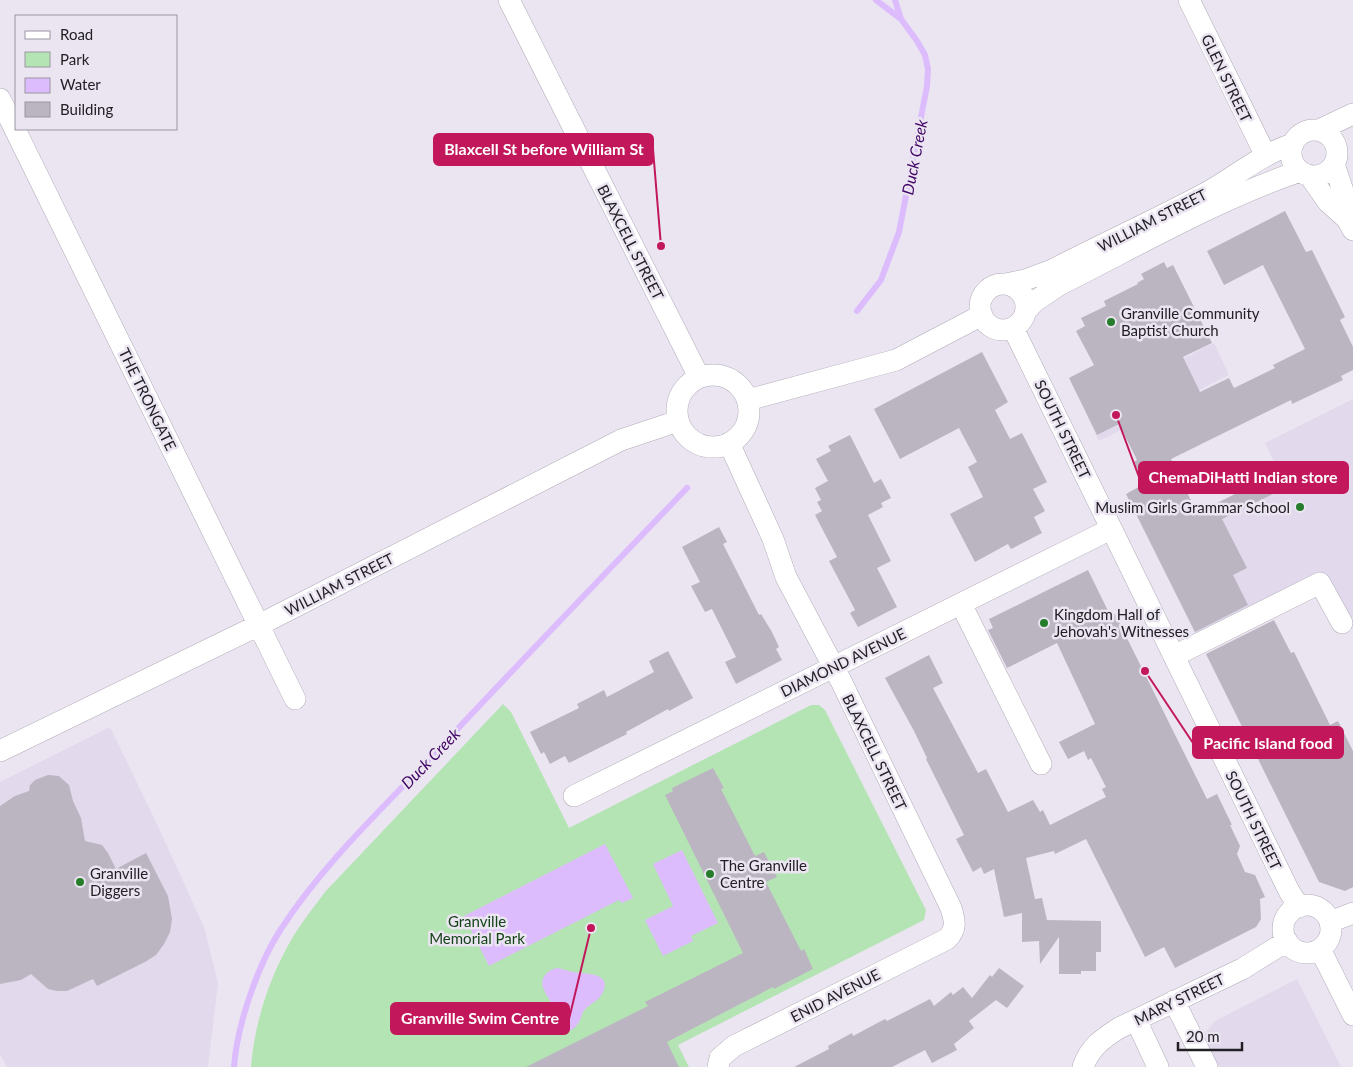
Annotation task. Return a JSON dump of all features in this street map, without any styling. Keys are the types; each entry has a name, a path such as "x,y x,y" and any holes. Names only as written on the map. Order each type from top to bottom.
{"street":[{"name":"BLAXCELL STREET","path":"509,0 700,377"},
{"name":"GLEN STREET","path":"1189,0 1266,156"},
{"name":"THE TRONGATE","path":"0,99 15,129"},
{"path":"1350,225 1328,202 1305,173 1293,163 1291,156 1293,144 1298,136 1304,132 1319,130 1353,114"},
{"name":"THE TRONGATE","path":"15,130 295,699"},
{"path":"1319,130 1332,137 1341,157 1344,194 1350,225"},
{"name":"WILLIAM STREET","path":"1006,284 1031,278 1060,266 1206,193 1266,156 1293,144"},
{"path":"1305,173 1322,175 1328,172 1341,157"},
{"name":"WILLIAM STREET","path":"1026,311 1045,294 1059,285 1222,202 1263,184 1305,173"},
{"path":"1006,284 1019,290 1024,296 1026,311 1024,318 1013,328 998,330 986,322 980,307 985,293 991,288 1006,284"},
{"path":"748,400 896,360 982,315"},
{"name":"SOUTH STREET","path":"1013,328 1289,891 1299,907"},
{"path":"718,374 726,377 741,388 748,400 749,414 747,423 743,431 728,443 710,447 698,444 683,432 678,421 676,408 680,396 691,381 700,377 718,374"},
{"name":"WILLIAM STREET","path":"0,751 259,625 620,440 678,421"},
{"name":"BLAXCELL STREET","path":"728,443 774,539 786,577 833,666 951,908 955,927"},
{"name":"DIAMOND AVENUE","path":"574,796 1111,529"},
{"path":"1174,656 1320,583 1342,622"},
{"path":"961,604 1041,764"},
{"path":"1306,905 1321,909 1327,915 1332,930 1326,944 1320,949 1308,953 1301,952 1286,941 1284,922 1292,911 1299,907 1306,905"},
{"path":"1330,922 1353,912"},
{"name":"ENID AVENUE","path":"718,1067 720,1058 734,1046 948,939 955,927"},
{"name":"MARY STREET","path":"1082,1067 1086,1056 1101,1039 1174,1001 1242,969 1286,941"},
{"path":"1320,949 1353,1015"},
{"path":"1174,1001 1207,1067"},
{"path":"1136,1020 1158,1067"}],"shaded area":[{"path":"1214,343 1229,375 1099,441 1084,409"},
{"name":"Muslim Girls Grammar School","path":"1353,399 1353,617 1346,621 1324,577 1198,639 1155,552 1286,487 1265,443"},
{"path":"110,727 204,927 218,983 208,1067 7,1067 0,1054 0,782"},
{"path":"1297,979 1341,1067 1216,1067 1201,1038 1215,1021"}],"green space":[{"name":"Granville Memorial Park","path":"503,704 511,712 569,828 811,705 819,705 825,710 926,910 924,920 678,1045 689,1067 251,1067 258,1023 266,994 284,953 303,922 325,892"}],"water":[{"path":"605,844 633,898 622,903 619,900 489,966 464,916"},
{"path":"682,850 718,923 691,936 693,941 663,956 645,920 673,906 653,864"},
{"path":"558,968 591,974 601,978 605,987 600,997 585,1009 576,1026 566,1032 559,1031 551,1023 551,1003 542,986 545,975 551,970"}],"building":[{"path":"1285,211 1306,252 1312,250 1345,317 1340,320 1353,347 1353,370 1341,376 1343,380 1292,404 1291,400 1171,459 1197,513 1279,472 1287,487 1222,519 1247,568 1233,575 1248,605 1195,632 1126,494 1144,484 1134,462 1137,460 1119,424 1097,435 1069,378 1094,365 1076,331 1085,326 1081,318 1106,306 1104,301 1138,284 1144,279 1141,274 1164,262 1167,268 1173,265 1212,343 1183,357 1200,392 1229,378 1234,388 1275,368 1273,365 1305,349 1263,265 1224,285 1207,251"},
{"path":"982,352 1008,402 995,410 1010,439 1022,433 1047,482 1033,489 1045,511 1034,517 1042,533 1011,549 1008,544 975,562 950,514 983,497 968,467 977,462 959,428 900,459 874,409"},
{"path":"850,435 874,483 881,479 891,498 881,503 883,507 868,515 891,561 877,568 897,607 858,627 850,613 855,610 829,561 837,557 815,515 822,511 817,502 821,500 815,488 828,481 816,459 831,451 828,446"},
{"path":"719,527 727,542 723,544 759,615 761,614 772,632 779,647 776,649 782,660 736,684 725,662 736,657 712,609 705,612 691,586 700,582 682,547"},
{"path":"1088,570 1111,617 1115,614 1207,799 1217,794 1240,846 1237,854 1245,872 1255,875 1265,897 1260,899 1261,919 1256,927 1175,968 1164,947 1145,957 1086,839 1055,854 1054,851 1026,858 1035,899 1042,898 1047,920 1101,921 1101,952 1096,952 1096,971 1081,971 1081,974 1059,974 1059,937 1040,964 1039,941 1022,942 1022,913 1004,917 994,869 984,874 981,867 973,872 956,839 964,835 914,731 885,678 929,655 943,683 933,688 978,773 986,769 1008,812 1033,800 1040,812 1043,810 1050,825 1106,797 1102,789 1106,787 1091,758 1088,760 1084,751 1068,759 1059,742 1095,724 1057,643 1007,668 988,630 993,628 989,619"},
{"path":"1274,620 1291,653 1294,652 1330,725 1338,721 1353,751 1353,887 1345,891 1319,882 1206,654"},
{"path":"668,651 693,698 669,711 668,709 626,732 627,734 569,763 565,756 550,764 544,752 541,754 530,732 579,708 577,704 604,690 607,697 654,672 649,661"},
{"path":"713,768 724,788 721,789 755,856 764,852 777,877 766,882 801,951 804,949 813,969 774,989 773,987 667,1042 679,1067 526,1067 648,1006 645,1002 743,953 665,795 673,791 672,788"},
{"name":"Granville Diggers","path":"48,775 59,776 69,785 73,801 81,818 85,841 102,845 116,869 146,853 168,896 172,919 170,932 156,955 97,986 93,979 67,991 48,989 31,974 21,980 0,984 0,806 15,796 29,791 30,785 35,780"},
{"path":"999,968 1024,986 1007,1008 996,1000 969,1021 974,1028 954,1044 957,1050 932,1063 925,1050 892,1067 794,1067 829,1049 828,1046 852,1033 853,1036 930,999 934,1006 951,992 953,995 963,987 972,998 990,975 992,977"}],"waterway":[{"path":"876,0 901,19"},
{"name":"Duck Creek","path":"857,311 881,280 899,232 927,86 928,69 925,55 901,19 895,0"},
{"name":"Duck Creek","path":"234,1067 244,1014 264,959 281,929 315,882 374,816 687,488"}],"place":[{"name":"Blaxcell St before William St","path":"661,246"},
{"name":"Granville Community Baptist Church","path":"1111,322"},
{"name":"ChemaDiHatti Indian store","path":"1116,415"},
{"name":"Muslim Girls Grammar School","path":"1300,507"},
{"name":"Kingdom Hall of Jehovah's Witnesses","path":"1044,623"},
{"name":"Pacific Island food","path":"1145,671"},
{"name":"The Granville Centre","path":"710,874"},
{"name":"Granville Diggers","path":"80,882"},
{"name":"Granville Swim Centre","path":"591,928"}]}
